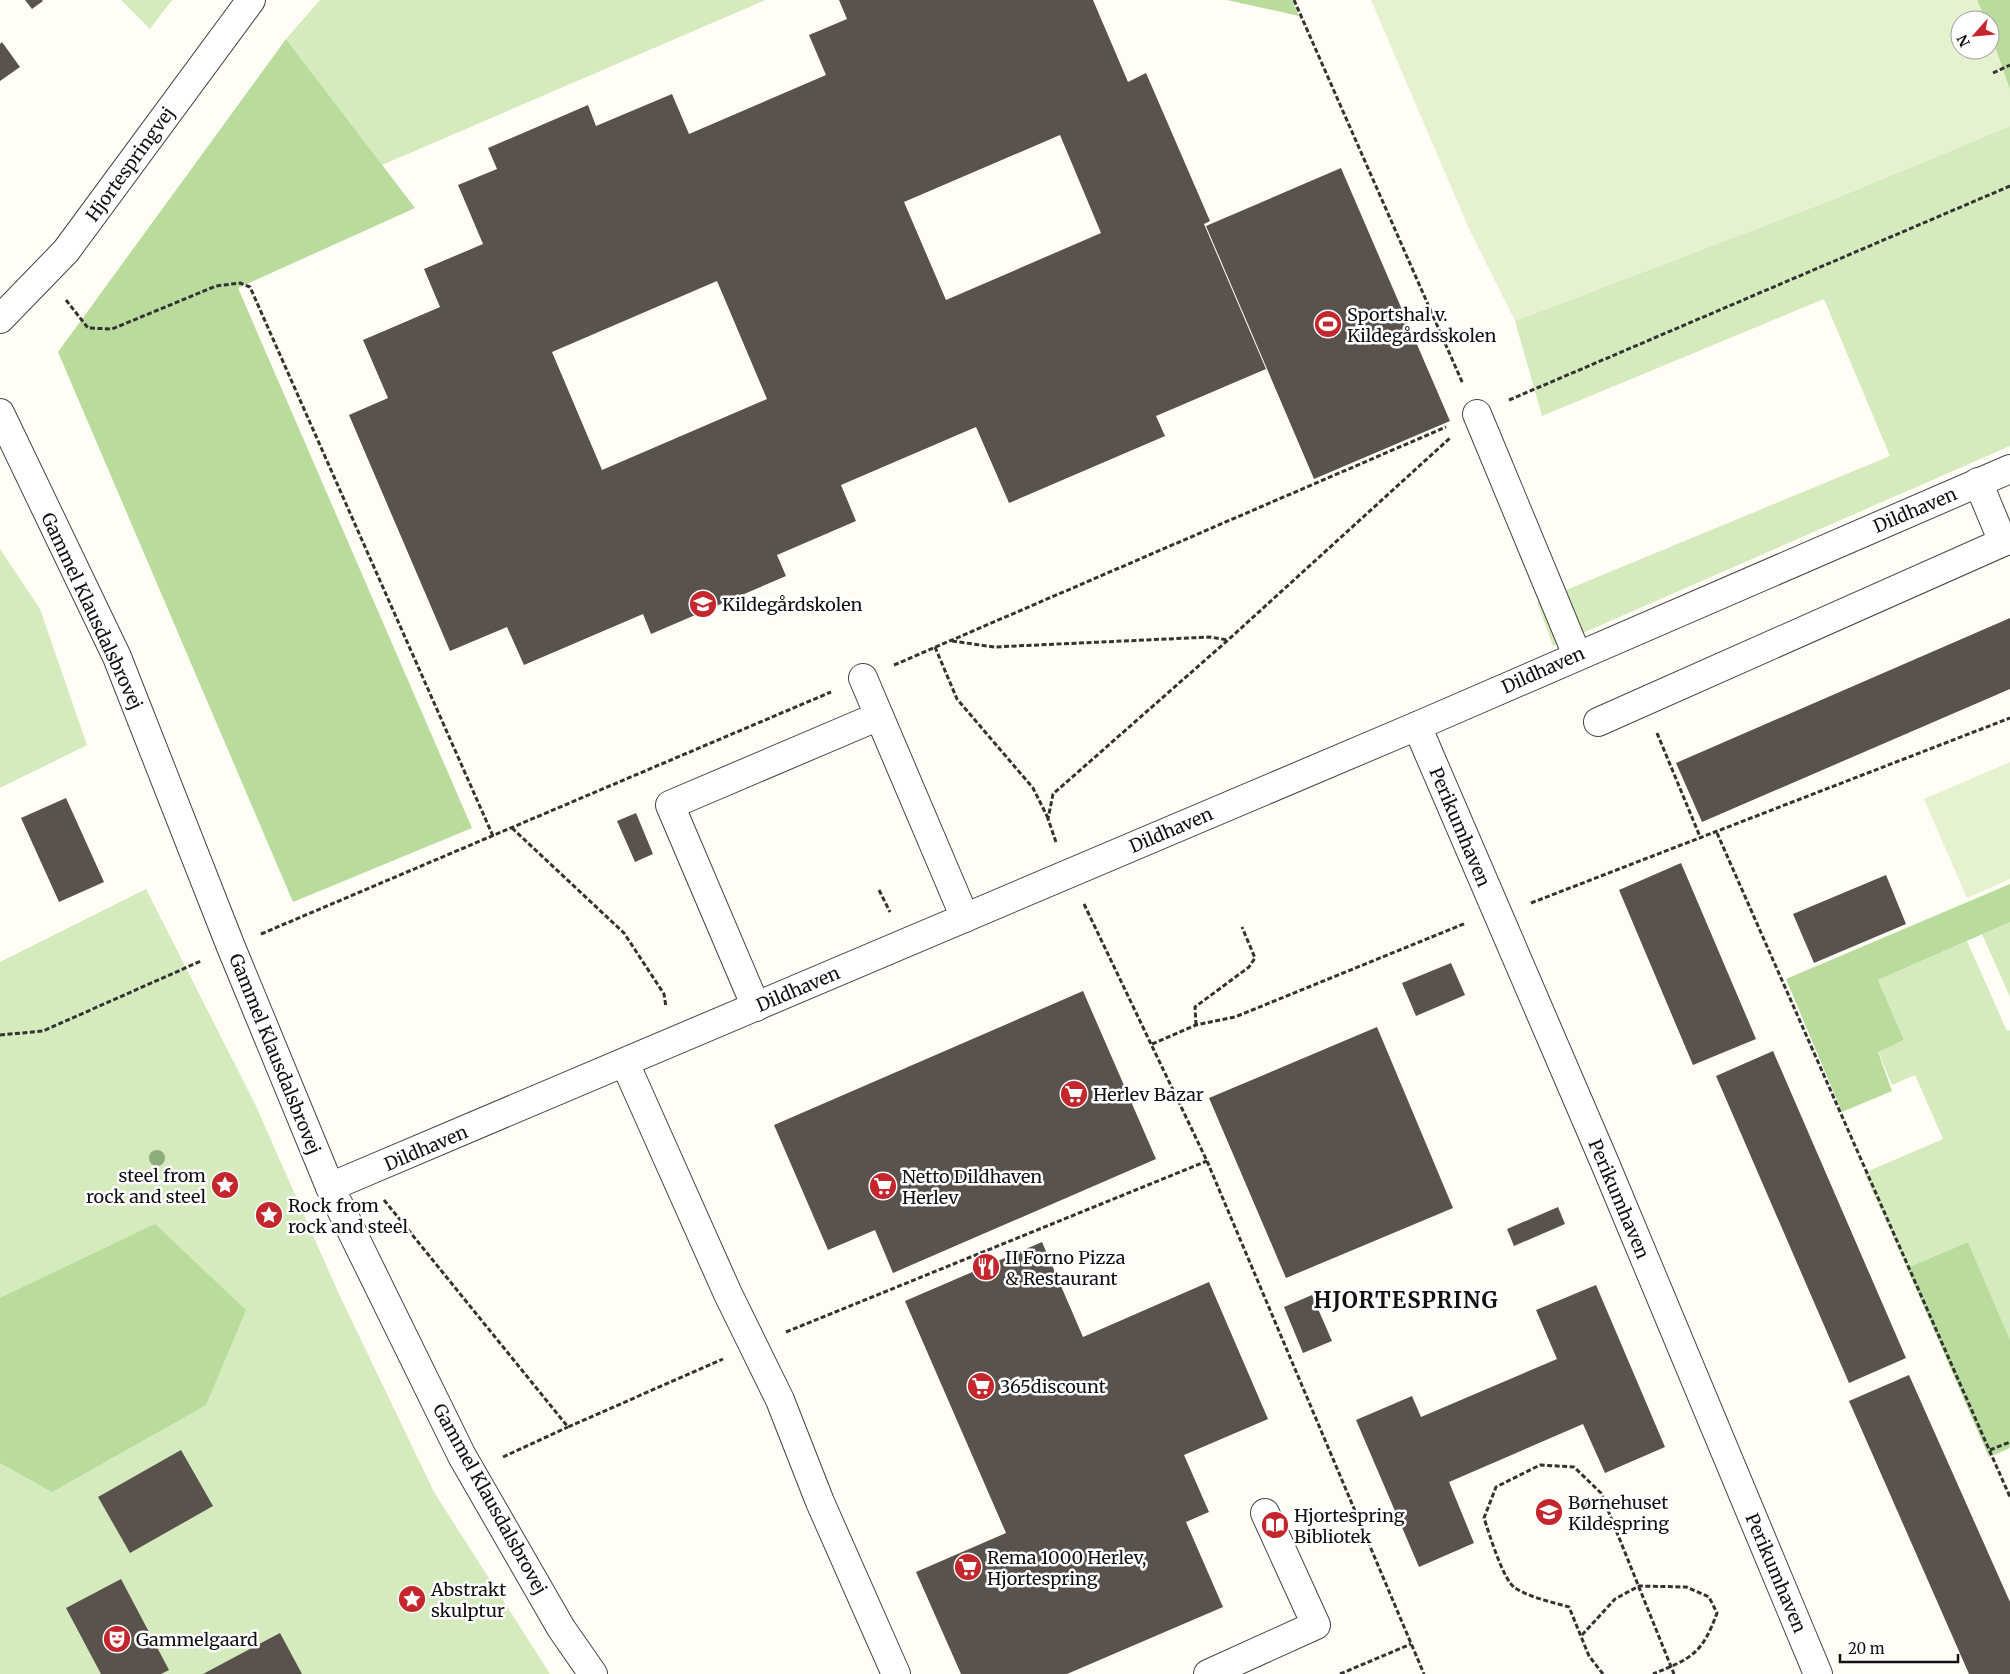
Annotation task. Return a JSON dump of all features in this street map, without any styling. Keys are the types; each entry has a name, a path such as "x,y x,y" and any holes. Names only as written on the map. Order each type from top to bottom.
{"street":[{"name":"Hjortespringvej","path":"0,319 46,274 66,251 251,0"},
{"name":"Gammel Klausdalsbrovej","path":"0,413 117,657 231,947 330,1187 471,1472 561,1628 593,1674"},
{"path":"1477,414 1577,656"},
{"name":"Dildhaven","path":"330,1187 1417,726 2010,468"},
{"path":"1598,722 2007,540 1978,482"},
{"path":"863,678 965,918"},
{"path":"756,1007 670,805 879,716"},
{"name":"Perikumhaven","path":"1417,726 1604,1161 1818,1674"},
{"path":"625,1063 728,1294 780,1400 864,1605 896,1674"},
{"path":"1208,1674 1316,1625 1264,1513"}],"path":[{"path":"1294,0 1477,414"},
{"path":"1993,73 2010,65"},
{"path":"0,1035 43,1031 231,947 2010,186"},
{"path":"46,274 88,328 112,329 216,286 240,283 250,287 493,836"},
{"path":"1048,819 1053,794 1228,640 1477,414"},
{"path":"950,640 994,647 1210,637 1228,640"},
{"path":"935,647 957,699 1032,788 1048,819 1057,844"},
{"path":"1644,701 1701,839"},
{"path":"1525,905 1717,833 2010,718"},
{"path":"512,828 624,933 664,994 672,1043"},
{"path":"1717,833 2010,1497"},
{"path":"1083,903 1207,1161 1424,1674"},
{"path":"1152,1044 1196,1025 1235,1017 1468,922"},
{"path":"1196,1025 1195,1007 1249,966 1255,958 1242,927"},
{"path":"471,1472 754,1345 1207,1161"},
{"path":"362,1174 568,1427"},
{"path":"1990,1450 2010,1442"},
{"path":"1603,1674 1589,1656 1569,1607 1542,1600 1514,1587 1500,1564 1484,1518 1496,1487 1540,1465 1574,1467 1601,1493 1674,1674"},
{"path":"1582,1636 1614,1599 1639,1586 1686,1587 1709,1597 1717,1612 1710,1630 1696,1653 1671,1667 1653,1674"},
{"path":"1340,1674 1411,1644"}],"green space":[{"path":"121,0 172,0 150,29"},
{"path":"320,0 766,0 382,165 286,39"},
{"path":"1227,0 1292,0 1299,16"},
{"path":"1371,0 1977,0 1981,10 1950,10 1950,60 1999,60 2010,90 2010,126 1834,199 1515,321 1470,231"},
{"path":"1977,0 2010,0 2010,90 1999,60 2000,10 1981,10"},
{"path":"286,39 415,208 238,288 472,828 293,902 58,352"},
{"path":"2010,126 2010,446 1553,646 1537,602 1890,456 1824,299 1542,416 1515,321 1834,199"},
{"path":"0,549 40,609 87,745 0,788"},
{"path":"2010,762 2010,879 1967,898 1924,799"},
{"path":"2010,884 2010,922 1878,980 1904,1040 1878,1052 1892,1091 1842,1112 1786,979"},
{"path":"146,889 256,1106 338,1292 434,1492 550,1674 0,1674 0,962"},
{"path":"2010,922 2010,997 1982,934"},
{"path":"1967,941 2007,1031 2010,1030 2010,1340 1968,1242 1907,1268 1864,1173 1943,1139 1915,1075 1892,1085 1878,1051 1904,1040 1878,980"},
{"path":"155,1224 246,1310 206,1405 52,1492 0,1463 0,1298"},
{"path":"1968,1242 2010,1340 2010,1448 1989,1457 1907,1268"}],"building":[{"path":"25,0 42,0 43,1 32,9"},
{"path":"839,0 1093,0 1128,82 1146,73 1210,221 1204,224 1266,369 1156,416 1165,436 1009,503 976,427 841,485 856,521 777,555 786,576 651,634 643,614 524,665 507,627 450,651 349,415 388,398 363,340 440,307 424,269 483,244 458,185 497,169 488,148 588,105 596,126 672,94 689,134 826,75 809,35 847,19","holes":["1060,135 1101,233 946,300 904,202","717,281 767,399 602,470 552,352"]},
{"path":"2,42 20,67 0,81 0,44"},
{"name":"Sportshal v. Kildegårdsskolen","path":"1341,168 1450,421 1314,479 1206,226"},
{"path":"2010,618 2010,689 1702,822 1676,763"},
{"path":"66,798 104,882 59,902 21,818"},
{"path":"636,813 653,854 635,862 617,821"},
{"path":"1681,863 1756,1039 1693,1065 1619,890"},
{"path":"1886,875 1906,924 1814,963 1793,914"},
{"path":"1451,963 1465,995 1416,1016 1402,983"},
{"path":"1083,991 1156,1159 893,1273 875,1230 828,1250 774,1125"},
{"path":"1377,1027 1453,1208 1286,1278 1209,1098"},
{"path":"1773,1051 1906,1358 1849,1383 1716,1076"},
{"path":"1558,1207 1565,1224 1514,1246 1507,1229"},
{"path":"1042,1242 1083,1337 1209,1282 1268,1419 1184,1455 1209,1512 1186,1522 1223,1607 1067,1674 961,1674 916,1572 1006,1533 905,1301"},
{"path":"1596,1285 1665,1447 1605,1473 1583,1424 1449,1482 1474,1543 1419,1567 1356,1420 1412,1396 1421,1417 1557,1359 1536,1310"},
{"path":"1312,1295 1332,1341 1303,1353 1284,1307"},
{"path":"1909,1375 2010,1602 2010,1674 1969,1674 1849,1401"},
{"path":"181,1450 213,1506 130,1553 98,1497"},
{"name":"Gammelgaard","path":"121,1579 169,1670 161,1674 101,1674 66,1608"},
{"path":"280,1633 302,1674 203,1674"}],"place":[{"name":"Sportshal v. Kildegårdsskolen","path":"1328,324"},
{"name":"Kildegårdskolen","path":"703,604"},
{"name":"Herlev Bazar","path":"1074,1094"},
{"name":"steel from rock and steel","path":"225,1185"},
{"name":"Netto Dildhaven Herlev","path":"883,1186"},
{"name":"Rock from rock and steel","path":"269,1215"},
{"name":"II Forno Pizza & Restaurant","path":"986,1267"},
{"name":"365discount","path":"981,1386"},
{"name":"Børnehuset Kildespring","path":"1549,1512"},
{"name":"Hjortespring Bibliotek","path":"1275,1525"},
{"name":"Rema 1000 Herlev, Hjortespring","path":"968,1567"},
{"name":"Abstrakt skulptur","path":"412,1599"},
{"name":"Gammelgaard","path":"117,1639"}],"district":[{"name":"HJORTESPRING","path":"1406,1300"}]}
